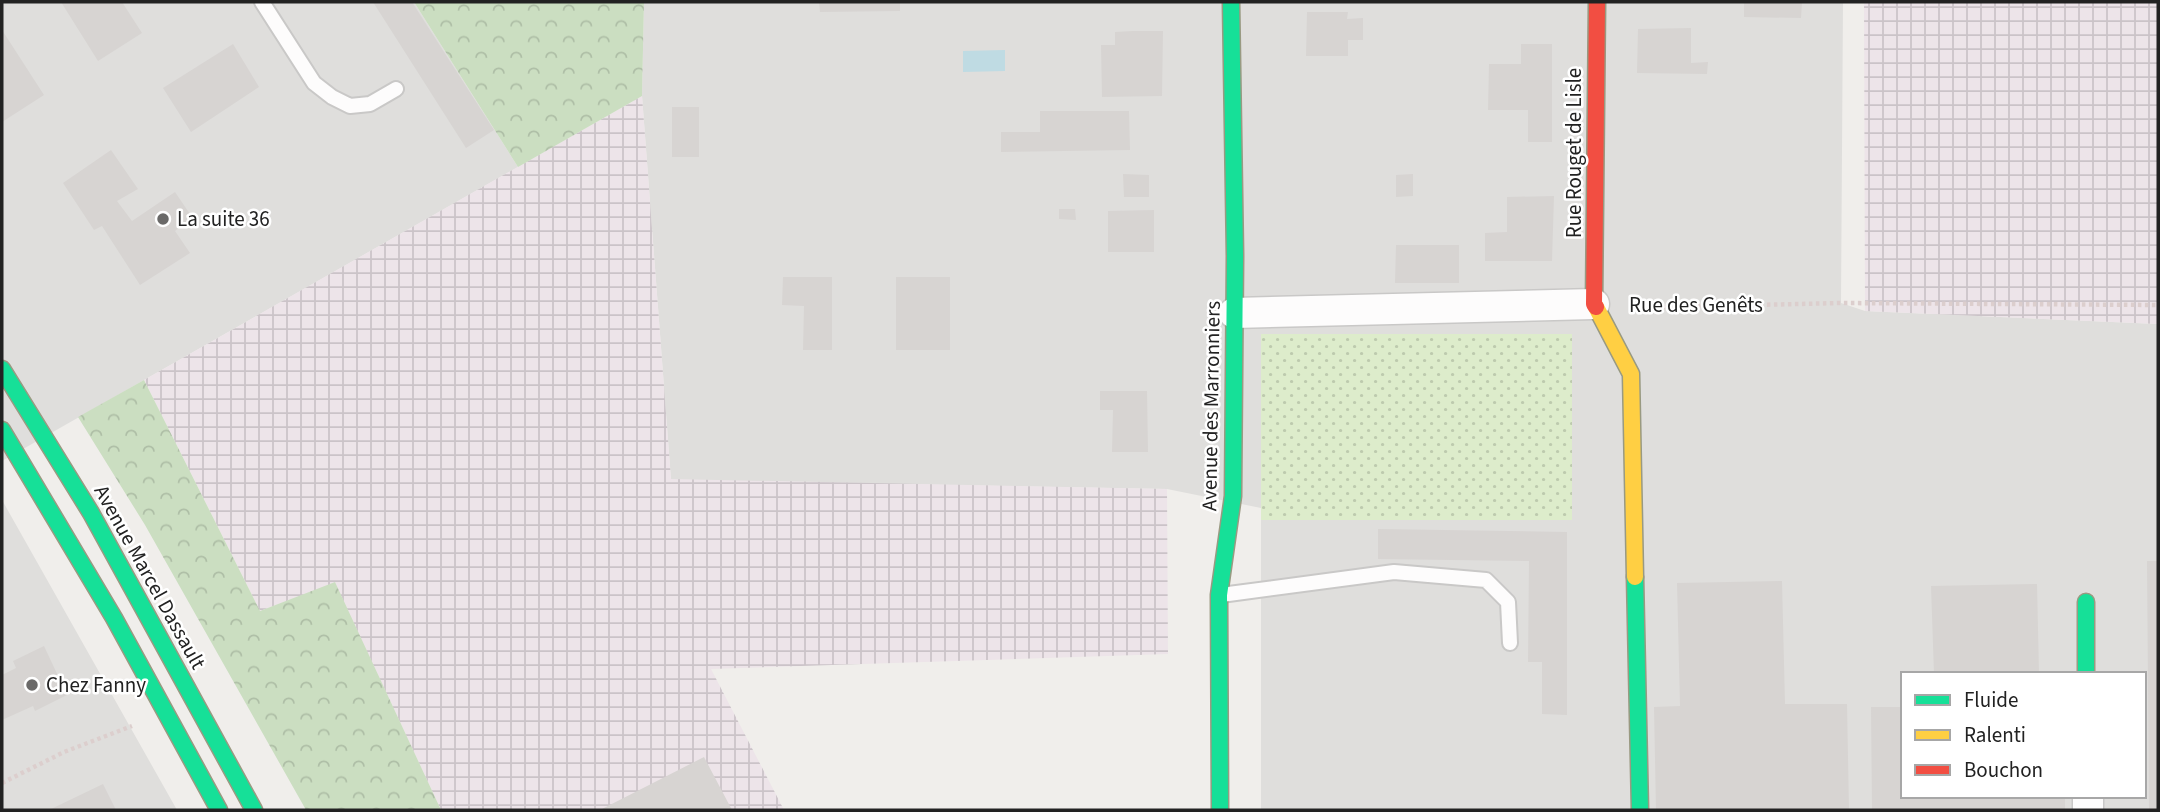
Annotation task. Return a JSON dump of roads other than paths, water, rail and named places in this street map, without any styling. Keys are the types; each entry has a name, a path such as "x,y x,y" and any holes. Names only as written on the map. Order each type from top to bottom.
{"street":[{"name":"Avenue des Marronniers","path":"1220,810 1219,595 1233,496 1235,257 1231,2"},
{"name":"Rue Rouget de Lisle","path":"1594,304 1597,2"},
{"path":"1234,313 1594,304 1631,374 1640,810"},
{"name":"Avenue Marcel Dassault","path":"2,369 91,513 254,810"},
{"path":"2,430 63,530 219,810"},
{"path":"2086,602 2086,672"}],"lane":[{"path":"262,2 314,83 332,97 350,106 370,104 396,89"},
{"path":"1219,595 1394,572 1486,580 1508,602 1510,643"}],"water":[{"path":"1005,50 1005,71 963,72 963,51"}],"place":[{"name":"La suite 36","path":"163,219"},
{"name":"Chez Fanny","path":"32,685"}]}
